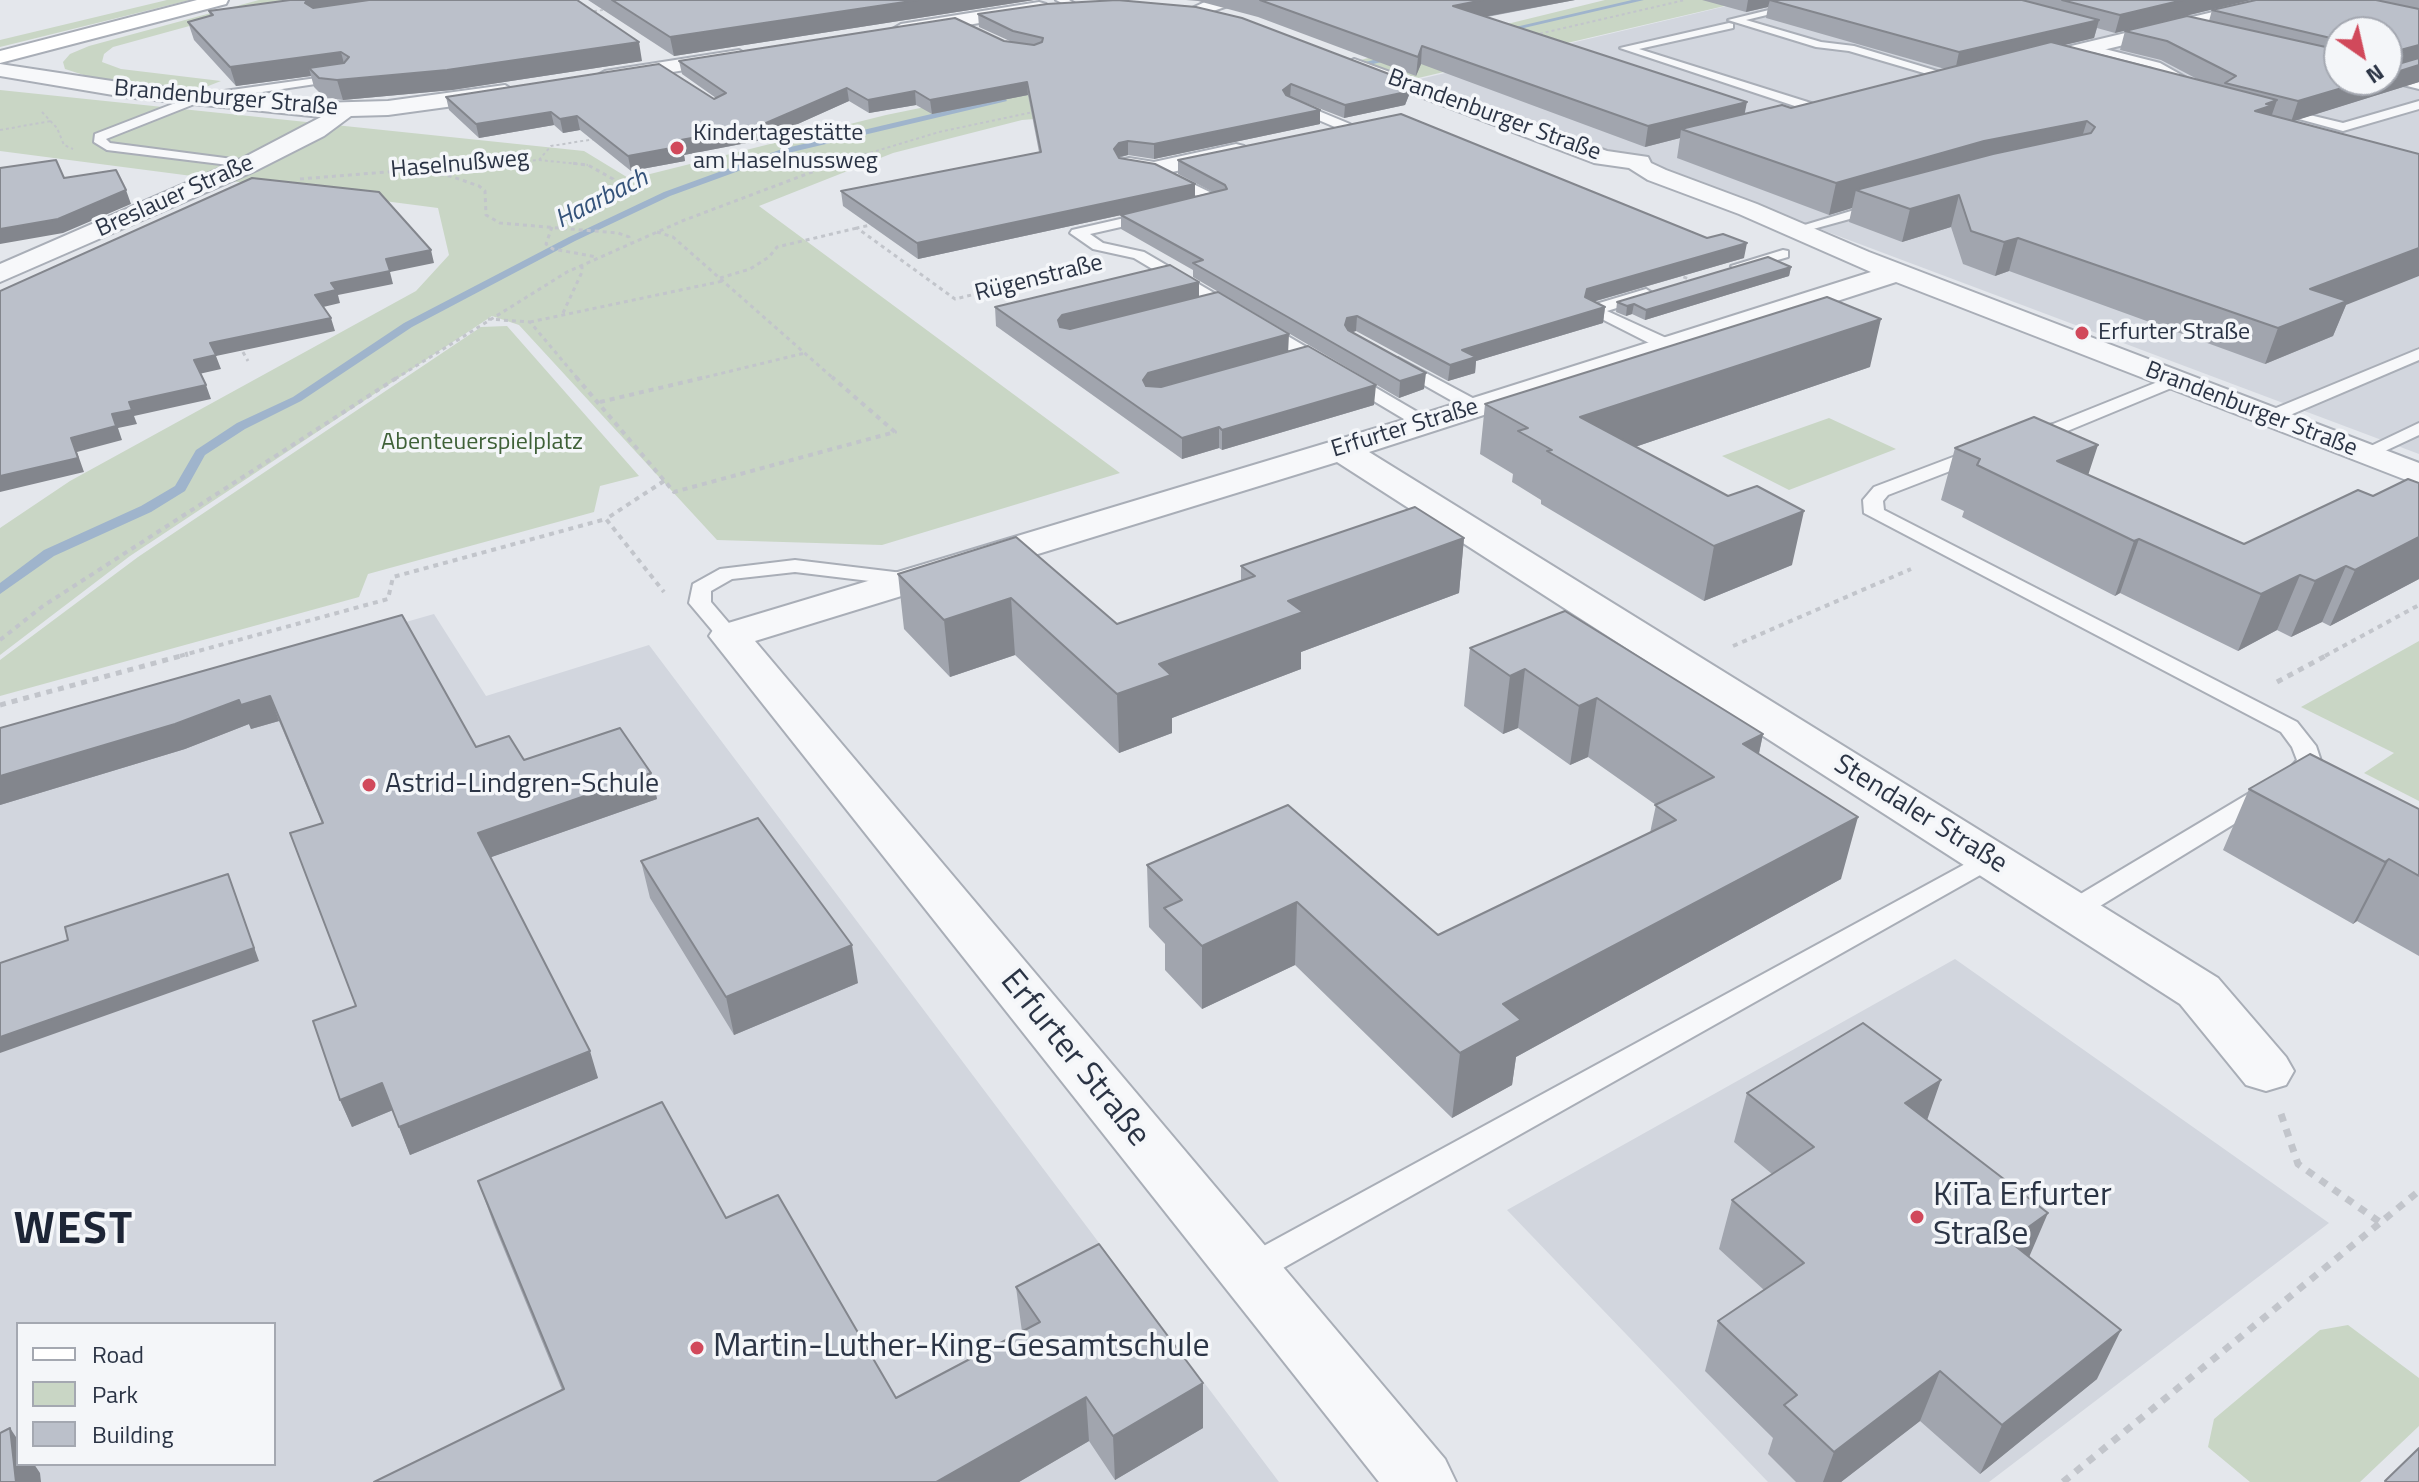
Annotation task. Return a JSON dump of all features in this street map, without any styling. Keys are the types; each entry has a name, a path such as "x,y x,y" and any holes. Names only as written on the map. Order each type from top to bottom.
{"main road":[{"path":"0,57 219,0"}],"street":[{"path":"1227,0 1191,9 1237,20"},
{"path":"2234,0 2261,6"},
{"path":"1914,90 2036,60 2092,40 2175,27 2287,0"},
{"path":"875,35 961,26 1066,2 1096,4"},
{"path":"587,12 665,67"},
{"path":"587,79 757,53"},
{"name":"Brandenburger Straße","path":"1342,60 1603,158 1653,157 1640,167 1789,242 1897,273 2419,475"},
{"name":"Brandenburger Straße","path":"0,70 71,83 344,110 439,102 527,89"},
{"path":"1416,113 1458,104"},
{"name":"Breslauer Straße","path":"2,271 238,170 316,131 344,110"},
{"path":"1783,122 1833,110"},
{"path":"1310,135 1374,122"},
{"path":"1129,165 1154,169 1263,146"},
{"name":"Erfurter Straße","path":"1421,1482 729,636 1425,424 1897,273"},
{"name":"Stendaler Straße","path":"1341,449 2199,991 2266,1071"}],"lane":[{"path":"1824,0 1733,20 1820,45 1850,48 1958,79"},
{"path":"1729,26 1626,48 1833,110"},
{"path":"2175,27 2205,34"},
{"path":"2092,40 2156,65 2208,92"},
{"path":"2036,60 2067,68"},
{"path":"665,67 685,83"},
{"path":"2403,73 2408,71"},
{"path":"238,170 107,146 100,142 100,137 115,128 200,98 345,77"},
{"path":"1292,104 1346,127"},
{"path":"2260,107 2343,127 2419,105"},
{"path":"2266,122 2312,134"},
{"path":"1154,169 1217,201 1194,206"},
{"path":"1722,271 1895,202"},
{"path":"1168,212 1077,233 1098,246 1139,255 1220,303 1300,359 1425,424"},
{"path":"1669,346 1592,310 1684,277"},
{"path":"1190,311 1220,303"},
{"path":"1382,354 1476,407"},
{"path":"2270,417 2419,354"},
{"path":"2072,911 2297,775 2309,761 2304,746 2289,727 1874,513 1873,500 1881,491 2007,443 2059,428 2175,380"},
{"path":"2363,454 2419,428"},
{"name":"Erfurter Straße","path":"729,636 700,603 700,588 727,573 795,566 911,580"},
{"path":"1248,1271 1989,859"}],"path":[{"path":"1529,36 1685,0"},
{"path":"587,12 616,8"},
{"path":"0,640 43,606 488,319 582,265 656,231 874,151 978,122 1048,110"},
{"path":"0,130 51,121"},
{"name":"Haselnußweg","path":"238,170 294,179 539,160 551,146 597,138"},
{"path":"539,160 588,165 613,179 618,189 618,196 563,226"},
{"path":"407,170 450,176 479,186 485,191 486,215 500,223 610,232 629,237 630,243"},
{"path":"488,319 530,322 721,279 750,269 769,257 777,247 887,222"},
{"path":"552,227 546,244 553,249 599,257"},
{"name":"Rügenstraße","path":"857,228 955,299 1139,255"},
{"path":"530,322 674,492 895,432 673,237 656,231"},
{"path":"563,314 582,272 582,265"},
{"path":"234,334 248,361"},
{"path":"600,402 805,353"},
{"path":"0,705 388,599 393,577 606,519 664,481"},
{"path":"606,519 664,593"},
{"path":"1684,666 1948,553"},
{"path":"2241,702 2419,605"},
{"path":"2266,1071 2298,1164 2381,1223"},
{"path":"2063,1482 2419,1191"}],"shaded area":[{"path":"1752,0 2419,0 2419,454 1420,79"},
{"path":"434,614 486,696 649,645 1279,1482 0,1482 0,738"},
{"name":"KiTa Erfurter Straße","path":"1955,959 2329,1223 1989,1482 1768,1482 1507,1210"}],"green space":[{"path":"167,0 190,0 0,47 0,40"},
{"path":"259,0 284,0 113,47 104,54 102,62 121,69 221,81 198,90 93,78 65,69 63,62 70,54 89,46"},
{"path":"1605,0 1750,0 1414,79 1328,95 1022,120 893,153 759,206 1120,473 882,545 717,540 519,325 492,316 130,556 0,655 0,528 70,481 416,291 449,255 438,208 0,151 0,90 584,151 630,179 886,115 1033,85 1336,66"},
{"name":"Abenteuerspielplatz","path":"507,326 639,476 600,486 594,512 368,574 359,597 0,696 0,660 138,557 481,327"},
{"path":"1829,418 1896,449 1789,490 1722,456"},
{"path":"2419,641 2419,801 2364,773 2394,753 2301,707"},
{"path":"2348,1325 2419,1378 2419,1426 2360,1482 2250,1482 2208,1447 2214,1419 2320,1330"}],"building":[{"path":"307,0 305,3 313,8 369,0 577,0 639,42 447,70 337,80 319,78 309,68 344,63 349,57 341,52 230,67 188,22 213,15 209,11"},
{"path":"612,0 918,0 670,37"},
{"path":"1117,0 1196,7 1242,18 1410,82 1406,92 1345,105 1291,84 1283,90 1286,95 1320,110 1154,144 1128,141 1119,143 1114,149 1119,158 1155,164 1195,184 917,243 841,191 1041,152 1027,82 930,100 915,91 868,100 847,88 759,126 675,141 682,146 628,156 577,116 560,119 551,112 476,124 446,97 659,64 714,99 726,93 679,61 955,18 1004,41 1034,45 1042,42 1043,38 1013,31 978,14 1047,4"},
{"path":"1260,0 1483,0 1453,6 1747,102 1648,126 1422,46 1418,57"},
{"path":"1770,0 2022,0 2099,20 1959,52"},
{"path":"2062,0 2183,0 2120,15"},
{"path":"2256,0 2376,0 2419,9 2419,45 2403,49 2403,16 2323,16 2323,36 2212,10"},
{"path":"2187,16 2323,46 2323,94 2298,101 2225,83 2236,76 2167,41 2125,31"},
{"path":"2051,42 2277,100 2266,104 2273,105 2255,111 2419,154 2419,248 2310,289 2347,301 2278,328 2018,238 2004,242 1971,231 1959,195 1910,209 1856,190 1993,154 2091,133 2095,127 2087,121 1984,141 1836,183 1681,129 1782,105 1791,108"},
{"path":"2419,58 2419,65 2403,70 2403,63"},
{"path":"1401,114 1707,238 1723,234 1747,243 1587,289 1585,297 1605,307 1462,350 1476,357 1450,365 1357,316 1347,318 1345,325 1348,330 1426,373 1400,381 1193,263 1203,260 1121,215 1227,189 1225,185 1178,160"},
{"path":"56,160 64,178 116,170 126,190 58,219 0,229 0,168"},
{"path":"252,178 379,192 431,250 386,259 390,271 331,283 336,290 315,295 331,318 210,343 216,355 194,360 206,385 129,402 132,410 112,414 116,426 71,438 78,458 0,476 0,291"},
{"path":"1768,257 1791,267 1646,310 1634,304 1627,306 1617,302"},
{"path":"1170,265 1199,282 1062,315 1058,320 1060,327 1070,329 1218,292 1289,334 1148,373 1143,380 1146,386 1161,387 1308,346 1376,385 1222,430 1219,427 1182,438 995,307"},
{"path":"1827,297 1881,319 1580,417 1728,496 1757,486 1804,511 1714,546 1547,451 1552,450 1518,431 1528,428 1485,404"},
{"path":"2034,417 2098,445 2057,461 2244,544 2358,490 2373,496 2408,479 2419,483 2419,537 2355,570 2346,566 2315,581 2300,575 2261,594 2139,539 2134,541 1977,465 1980,459 1955,448"},
{"path":"1415,507 1464,538 1288,601 1303,612 1159,664 1171,675 1117,694 1011,598 944,620 898,574 1016,537 1117,624 1255,576 1241,566"},
{"path":"1565,611 1763,734 1743,744 1858,817 1503,1004 1521,1020 1460,1053 1297,902 1202,946 1164,908 1182,900 1147,865 1288,805 1438,935 1676,820 1655,805 1714,777 1597,698 1579,706 1525,669 1510,676 1470,648"},
{"path":"402,615 476,747 509,736 524,760 620,728 651,773 478,833 590,1051 399,1127 382,1083 340,1100 313,1021 356,1006 290,833 323,823 270,696 241,705 239,700 175,724 0,776 0,728"},
{"path":"2310,754 2419,809 2419,876 2389,859 2385,862 2249,789"},
{"path":"758,818 852,945 726,997 641,861"},
{"path":"228,874 254,948 0,1037 0,963 68,940 65,927"},
{"path":"1863,1023 1941,1080 1905,1103 2048,1213 2009,1241 2121,1330 2002,1425 1940,1371 1834,1452 1784,1405 1797,1395 1718,1321 1804,1263 1732,1200 1814,1147 1747,1093"},
{"path":"662,1102 726,1218 778,1195 896,1398 1040,1322 1016,1287 1099,1244 1203,1383 1113,1436 1086,1397 936,1482 374,1482 564,1389 478,1181"},
{"path":"10,1428 16,1482 0,1482 0,1433"},
{"path":"2419,1448 2419,1482 2385,1481"}],"waterway":[{"name":"Haarbach","path":"1498,32 1641,0"},
{"name":"Haarbach","path":"1346,68 1397,56"},
{"name":"Haarbach","path":"0,590 49,553 146,509 180,488 200,453 241,426 297,399 408,325 572,239 667,194 785,151 1004,99"}],"place":[{"name":"Kindertagestätte am Haselnussweg","path":"677,148"},
{"name":"Erfurter Straße","path":"2082,333"},
{"name":"Astrid-Lindgren-Schule","path":"369,785"},
{"name":"KiTa Erfurter Straße","path":"1917,1217"},
{"name":"Martin-Luther-King-Gesamtschule","path":"697,1348"}],"district":[{"name":"WEST","path":"74,1232"}]}
